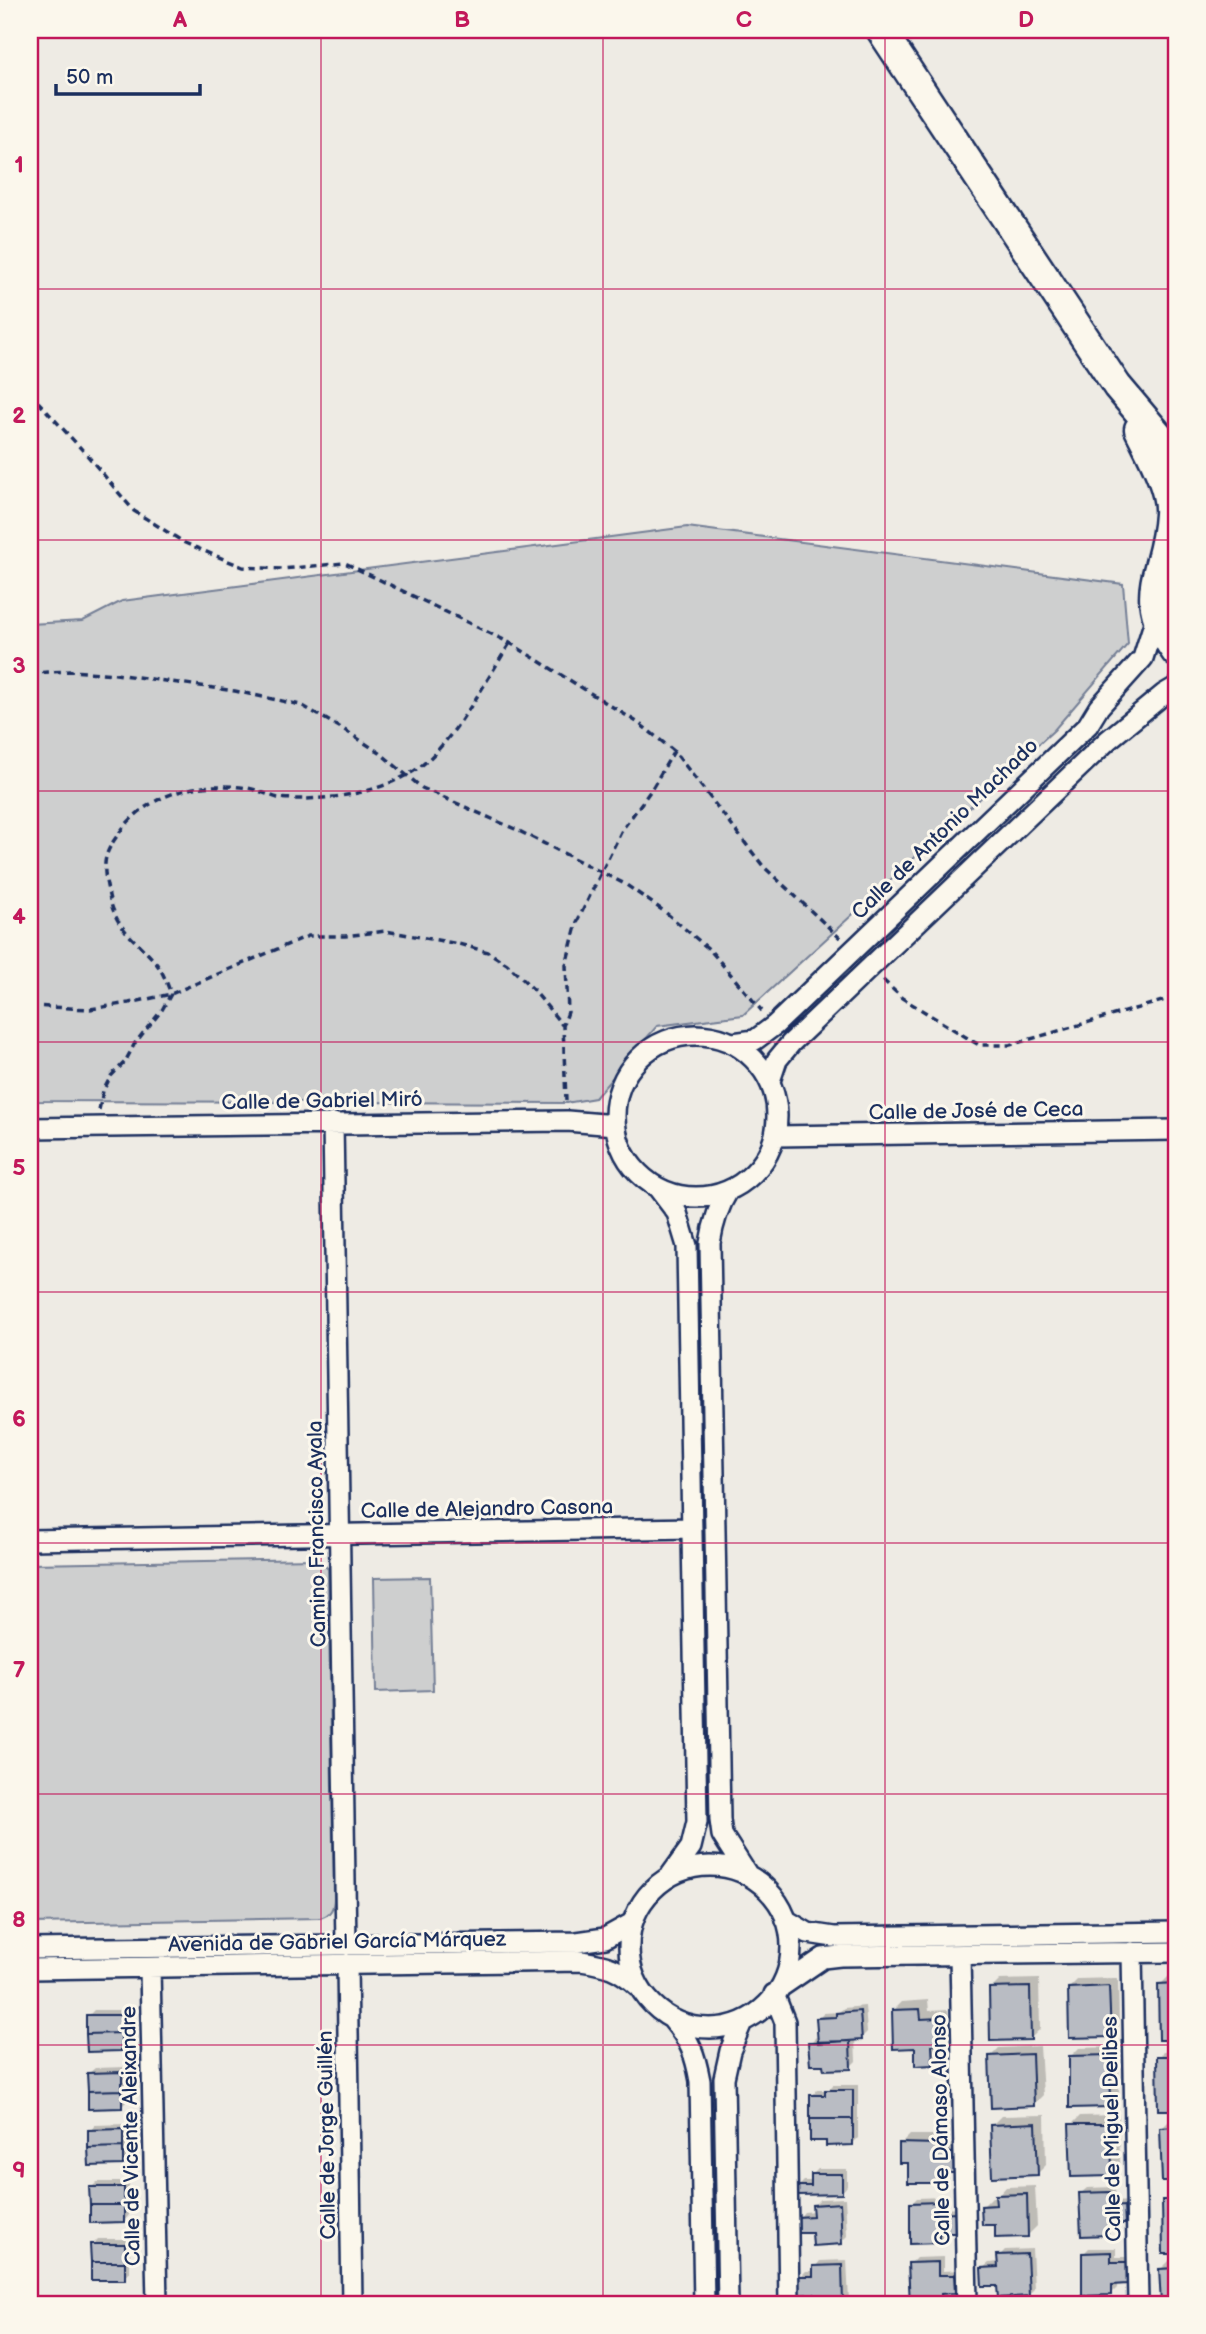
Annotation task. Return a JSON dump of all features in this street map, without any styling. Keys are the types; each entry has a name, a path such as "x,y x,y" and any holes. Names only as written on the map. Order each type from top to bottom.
{"main road":[{"path":"881,30 1117,386 1176,456"},
{"path":"1117,386 1155,461 1170,513 1169,544 1153,586 1156,617 1176,652"}],"street":[{"name":"Calle de Antonio Machado","path":"733,1043 755,1040 775,1025 1088,724 1099,707 1143,658 1156,617"},
{"path":"770,1081 777,1060 791,1043 1108,740 1176,687"},
{"path":"685,1035 704,1035 733,1043 750,1054 770,1081 776,1097 776,1136 767,1156 745,1182 728,1191 702,1198 674,1195 641,1177 624,1155 615,1125 618,1093 634,1063 656,1045 685,1035"},
{"name":"Calle de Gabriel Miró","path":"30,1128 568,1121 615,1125"},
{"name":"Camino Francisco Ayala","path":"333,1123 346,1955"},
{"name":"Calle de José de Ceca","path":"776,1136 1176,1130"},
{"path":"658,1188 677,1213 687,1246 697,1822 691,1847 670,1876 648,1894 632,1923 629,1955 638,1986 655,2008 671,2018 687,2025 715,2028 742,2022 758,2013 778,1991 823,1958 1176,1952"},
{"path":"728,1191 714,1222 710,1243 720,1820 722,1835 747,1874"},
{"name":"Calle de Alejandro Casona","path":"30,1540 692,1528"},
{"path":"670,1876 699,1866 718,1866 747,1874 764,1885 781,1906 790,1928 790,1963 778,1991 785,2022 789,2304"},
{"path":"786,1920 808,1933 834,1937 1176,1932"},
{"name":"Avenida de Gabriel García Márquez","path":"30,1969 150,1968 577,1942 605,1938 632,1923"},
{"name":"Avenida de Gabriel García Márquez","path":"30,1949 150,1946 346,1955 581,1961 608,1965 638,1986"},
{"name":"Calle de Miguel Delibes","path":"1132,1952 1138,2304"},
{"name":"Calle de Jorge Guillén","path":"346,1955 352,2304"},
{"name":"Calle de Dámaso Alonso","path":"960,1955 967,2304"},
{"name":"Calle de Vicente Aleixandre","path":"150,1968 157,2304"},
{"path":"671,2018 688,2038 695,2055 700,2081 704,2304"},
{"path":"728,2304 724,2078 730,2051 742,2022"}],"path":[{"path":"30,393 134,511 185,543 243,567 282,569 345,563 510,643 640,724 674,751 763,866 852,949"},
{"path":"171,994 161,970 114,913 106,883 104,859 130,820 161,797 182,789 248,788 280,798 305,799 346,796 371,790 406,776 427,764 443,746 510,643"},
{"path":"30,673 69,671 116,674 235,691 302,705 371,747 422,788 514,829 625,884 665,912 710,950 775,1025"},
{"path":"568,1121 563,1026 568,1012 566,965 577,922 622,830 651,790 674,751"},
{"path":"30,1006 90,1009 171,994 308,936 345,936 386,931 488,952 507,964 532,988 563,1026"},
{"path":"870,968 902,998 979,1045 1010,1045 1176,997"},
{"path":"99,1111 103,1091 111,1076 125,1062 135,1043 162,1010 171,994"}],"shaded area":[{"path":"687,527 1123,584 1128,644 1054,730 743,1015 657,1026 595,1098 566,1103 30,1101 30,624 83,621 122,601"},
{"path":"315,1559 328,1569 334,1897 329,1913 320,1918 30,1923 30,1564"},
{"path":"430,1577 433,1690 376,1692 374,1578"}],"building":[{"path":"1176,1983 1176,2040 1159,2040 1158,1984"},
{"path":"1109,1986 1111,2037 1069,2038 1068,1988"},
{"path":"1030,1987 1031,2040 990,2041 989,1988"},
{"path":"920,2009 921,2019 939,2018 940,2045 932,2045 933,2065 915,2066 915,2048 893,2049 892,2010"},
{"path":"860,2011 862,2040 818,2043 816,2018 836,2017 836,2013"},
{"path":"86,2015 121,2015 121,2033 86,2034"},
{"path":"121,2033 121,2051 87,2052 86,2034"},
{"path":"850,2041 851,2069 824,2070 823,2065 810,2065 808,2042"},
{"path":"1032,2054 1034,2106 991,2108 989,2056"},
{"path":"1110,2055 1111,2107 1069,2108 1069,2056"},
{"path":"1157,2056 1176,2056 1176,2110 1158,2110"},
{"path":"122,2072 122,2090 88,2091 87,2073"},
{"path":"122,2090 122,2108 88,2109 88,2091"},
{"path":"825,2090 853,2090 853,2119 810,2119 810,2095 825,2095"},
{"path":"810,2119 853,2119 853,2145 826,2146 826,2141 810,2141"},
{"path":"1036,2123 1038,2175 992,2177 990,2125"},
{"path":"1069,2124 1111,2124 1112,2176 1071,2177"},
{"path":"1176,2127 1176,2182 1162,2182 1160,2128"},
{"path":"123,2129 123,2147 88,2148 88,2130"},
{"path":"899,2143 938,2144 938,2152 954,2153 954,2173 937,2173 937,2183 908,2183 908,2163 899,2163"},
{"path":"123,2147 123,2165 89,2166 88,2148"},
{"path":"811,2174 842,2174 842,2194 797,2195 796,2186 811,2186"},
{"path":"89,2187 124,2187 124,2205 90,2205"},
{"path":"1110,2192 1111,2207 1124,2206 1125,2224 1108,2224 1108,2235 1081,2236 1079,2193"},
{"path":"1027,2194 1028,2237 995,2238 995,2225 982,2225 981,2206 996,2205 995,2195"},
{"path":"1162,2200 1176,2200 1176,2254 1163,2254"},
{"path":"938,2202 938,2213 955,2212 955,2233 939,2233 939,2243 910,2244 910,2203"},
{"path":"840,2203 842,2244 813,2246 812,2233 798,2233 797,2217 813,2216 812,2205"},
{"path":"90,2205 124,2205 124,2222 90,2223"},
{"path":"90,2244 125,2244 125,2262 91,2262"},
{"path":"1111,2252 1111,2262 1127,2262 1127,2284 1112,2285 1112,2295 1082,2296 1082,2253"},
{"path":"1027,2254 1029,2296 998,2298 997,2286 982,2286 981,2268 998,2267 997,2255"},
{"path":"91,2262 125,2262 125,2280 91,2280"},
{"path":"938,2262 938,2275 954,2275 955,2293 941,2294 941,2304 910,2304 908,2263"},
{"path":"842,2265 843,2304 814,2304 814,2294 799,2295 798,2276 813,2276 813,2266"},
{"path":"1176,2268 1176,2304 1161,2304 1159,2269"}]}
